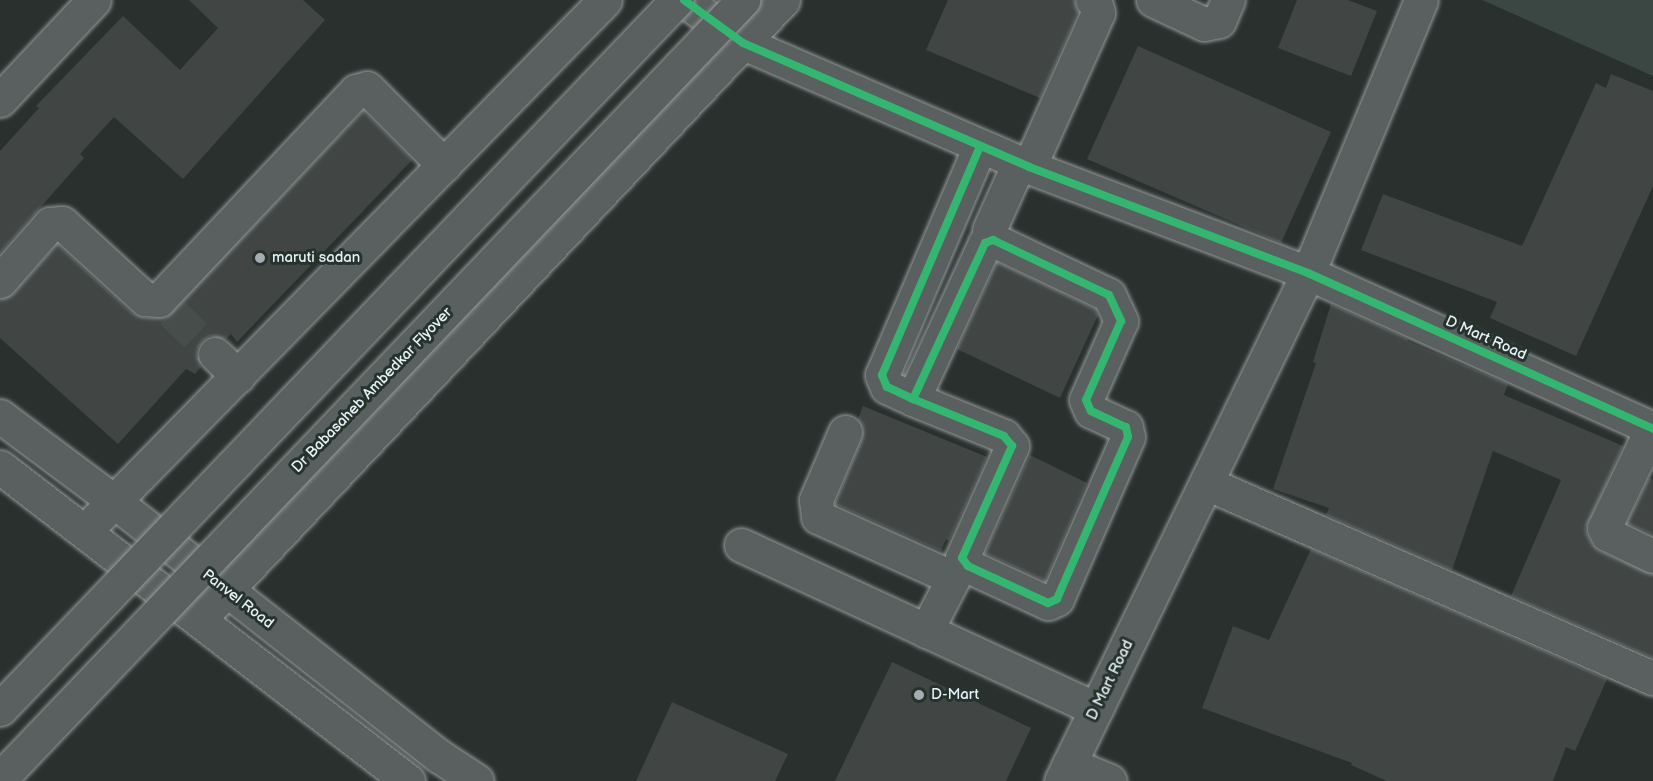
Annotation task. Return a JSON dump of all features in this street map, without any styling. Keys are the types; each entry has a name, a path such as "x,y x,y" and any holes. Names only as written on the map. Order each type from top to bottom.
{"street":[{"path":"0,100 94,0"},
{"path":"85,531 115,502 226,365 444,165 605,0"},
{"path":"0,709 677,0"},
{"path":"684,0 743,43 1024,165 1308,273 1410,3"},
{"name":"Dr Babasaheb Ambedkar Flyover","path":"0,779 743,0"},
{"path":"199,620 783,0"},
{"path":"989,230 1024,165 1098,13 1095,2 1092,0"},
{"path":"1153,0 1204,24 1220,21 1228,0"},
{"path":"0,281 50,224 62,223 145,299 165,306 356,91 367,88 444,165"},
{"path":"912,399 985,243 993,240 1109,295 1121,321 1086,400 1091,411 1126,427 1128,437 1057,599 1048,603 968,566 962,558 1012,446 1004,436 912,399 887,387 882,375 980,146"},
{"name":"D Mart Road","path":"1065,772 1308,273 1652,429"},
{"name":"Panvel Road","path":"0,416 115,502 439,756 477,781"},
{"path":"1652,429 1604,528 1607,534 1653,556"},
{"path":"845,432 816,500 818,517 956,572 926,631"},
{"path":"0,467 408,781"},
{"path":"1206,483 1653,678"},
{"path":"741,545 1096,709"},
{"path":"1065,772 1109,781"}],"shaded area":[{"path":"1482,0 1653,0 1653,76"}],"building":[{"path":"189,0 303,0 325,20 183,179 114,117 80,154 84,158 0,253 0,151 39,108 36,106 123,16 180,70 218,28"},
{"path":"948,0 1074,0 1078,12 1040,98 926,50"},
{"path":"1297,0 1348,0 1377,11 1351,76 1278,48"},
{"path":"1138,46 1331,132 1281,243 1087,159"},
{"path":"1611,74 1653,91 1653,186 1576,356 1490,318 1497,302 1361,250 1383,194 1522,246 1596,83 1606,88"},
{"name":"maruti sadan","path":"363,111 412,160 237,342 231,334 226,339 210,336 202,341 197,350 197,359 201,367 195,374 186,369 118,444 0,338 0,299 14,293 57,244 132,313 144,318 166,317"},
{"path":"997,262 1095,309 1098,315 1060,398 957,349"},
{"path":"1331,304 1408,339 1407,341 1508,384 1504,395 1623,446 1585,529 1590,542 1599,551 1653,574 1653,658 1511,596 1561,480 1493,451 1452,570 1326,515 1329,508 1273,489 1316,363 1313,362"},
{"path":"863,406 987,457 949,541 946,539 941,551 835,504 862,439 863,429 858,419"},
{"path":"1030,455 1087,483 1045,581 985,553"},
{"path":"1649,478 1653,480 1653,535 1627,523"},
{"path":"1311,549 1607,679 1575,751 1566,747 1553,781 1387,781 1351,765 1352,763 1202,708 1233,626 1269,640"},
{"name":"D-Mart","path":"892,662 1031,728 1006,781 835,781"},
{"path":"672,702 788,754 775,781 636,781"}],"tunnel":[{"path":"172,312 215,354"}],"cycle path":[{"path":"684,0 743,43 1029,167 1308,273 1653,429"},
{"path":"913,399 985,243 993,240 1109,295 1121,321 1086,400 1091,411 1126,427 1128,437 1057,599 1048,603 968,566 962,558 1012,446 1004,436 913,399 887,387 882,375 980,146"}],"place":[{"name":"maruti sadan","path":"260,258"},
{"name":"D-Mart","path":"919,695"}]}
